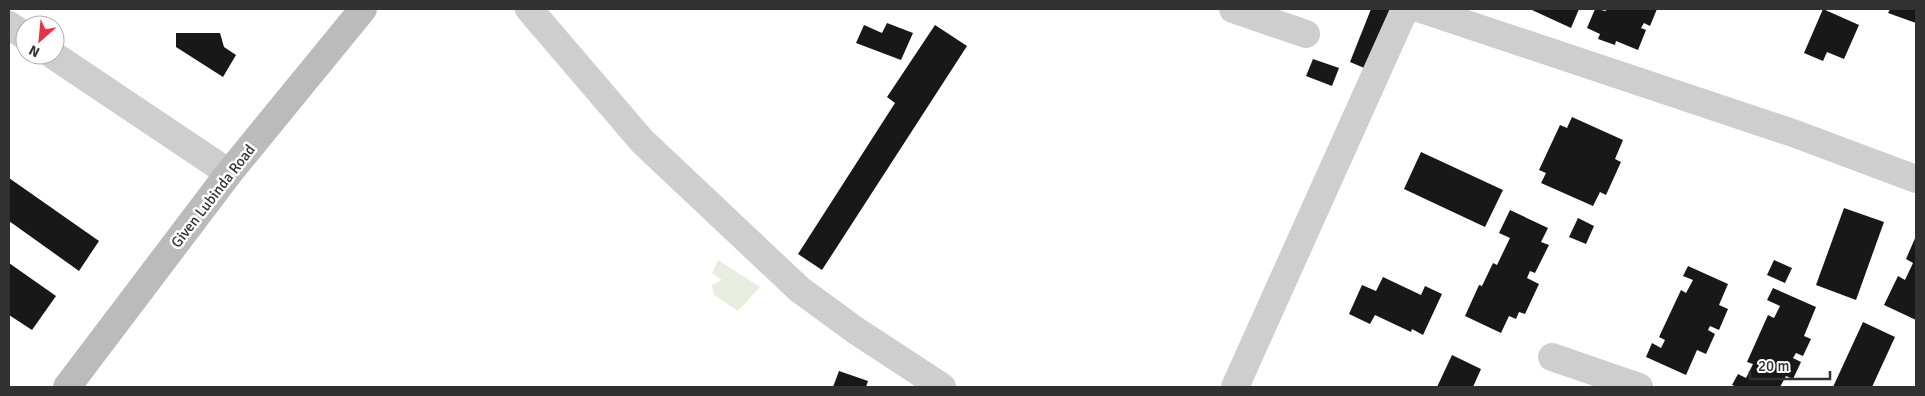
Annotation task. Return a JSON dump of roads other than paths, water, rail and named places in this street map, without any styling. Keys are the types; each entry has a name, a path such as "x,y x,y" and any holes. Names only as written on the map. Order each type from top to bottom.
{"street":[{"name":"Given Lubinda Road","path":"67,387 229,173 363,9"},
{"path":"529,9 642,141 792,282 855,330 942,387"},
{"path":"1233,9 1306,34"},
{"path":"1235,387 1405,9"},
{"path":"1421,9 1794,133 1916,179"},
{"path":"65,63 229,173"},
{"path":"1552,357 1639,387"}]}
